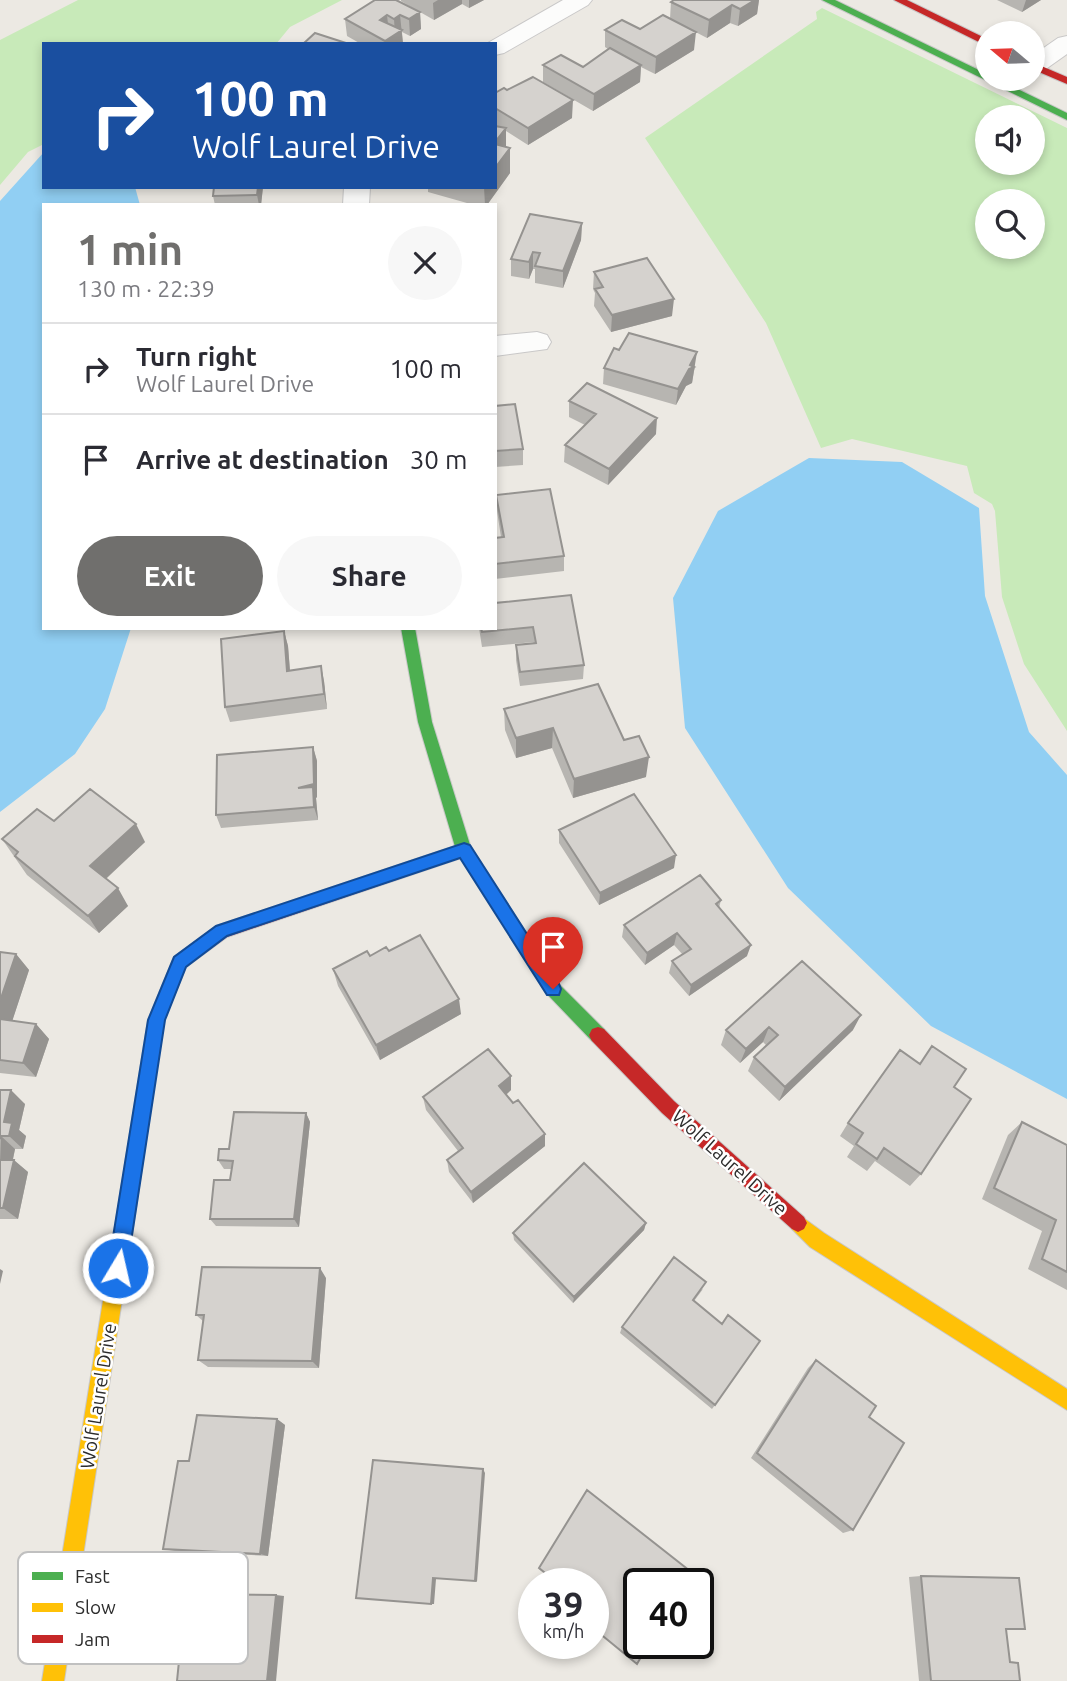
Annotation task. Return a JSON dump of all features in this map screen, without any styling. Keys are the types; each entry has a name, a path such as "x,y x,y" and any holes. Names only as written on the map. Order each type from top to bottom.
{"street":[{"path":"497,47 580,0"},
{"path":"827,0 1067,117"},
{"path":"899,0 975,37"},
{"path":"1045,58 1067,43"},
{"path":"1045,71 1067,81"},
{"path":"497,346 537,342"},
{"name":"Wolf Laurel Drive","path":"408,630 425,722 464,850 553,989 668,1107 817,1240 1067,1400"},
{"name":"Wolf Laurel Drive","path":"73,1552 156,1020 180,962 222,931 464,850"}],"green space":[{"path":"78,0 342,0 290,27 278,42 42,42 42,145 28,152 0,185 0,40"},
{"path":"822,8 975,83 975,91 991,91 1020,105 975,105 975,175 1045,175 1045,117 1067,128 1067,731 1024,664 1002,597 995,511 992,504 974,493 967,466 852,439 821,448 766,323 645,138 817,19 816,12"}],"water":[{"path":"42,154 42,189 136,189 139,203 42,203 42,630 130,630 105,709 75,754 0,812 0,201"},
{"path":"809,458 902,462 979,508 985,596 1029,732 1067,775 1067,1099 931,1026 788,888 685,728 673,598 718,511"}],"building":[{"path":"375,0 396,0 420,12 409,19 400,15 394,19 387,15 380,20 402,30 385,41 345,19"},
{"path":"755,0 740,9 732,5 709,20 671,2"},
{"path":"663,15 696,32 656,57 605,30 622,20 640,29"},
{"path":"315,33 343,42 305,42"},
{"path":"610,48 641,65 594,94 543,65 561,55 583,67"},
{"path":"533,77 573,100 528,128 497,109 497,92 504,88 507,90"},
{"path":"497,126 506,128 497,139"},
{"path":"497,145 510,148 497,165"},
{"path":"214,189 258,189 257,195 213,196"},
{"path":"530,214 582,223 563,271 535,266 540,253 533,252 529,262 511,259"},
{"path":"647,258 674,299 612,315 595,289 603,287 594,272"},
{"path":"629,333 697,352 690,365 694,367 689,369 678,389 604,368 614,348 619,350"},
{"path":"587,383 657,418 609,469 565,445 596,414 569,401"},
{"path":"515,404 523,449 497,451 497,406"},
{"path":"550,489 564,556 497,564 497,538 504,537 497,495"},
{"path":"571,595 584,665 520,672 516,645 536,643 533,627 482,632 497,630 497,603"},
{"path":"284,631 287,671 321,666 324,694 225,707 221,639"},
{"path":"598,684 624,740 639,736 649,757 574,779 553,728 516,738 504,709"},
{"path":"313,747 314,784 298,788 313,787 314,807 216,815 217,755"},
{"path":"90,789 136,824 90,866 118,888 88,916 15,856 18,852 2,839 37,809 54,821"},
{"path":"634,794 676,855 600,893 559,830"},
{"path":"700,875 721,900 716,904 751,945 691,985 672,961 691,949 677,933 647,953 624,925"},
{"path":"420,935 459,999 376,1045 333,969 367,951 370,956 386,947 389,951"},
{"path":"0,952 16,954 0,1001"},
{"path":"802,961 861,1015 785,1087 754,1057 778,1035 769,1027 746,1049 726,1030"},
{"path":"0,1019 36,1024 23,1063 0,1060"},
{"path":"932,1046 966,1069 954,1087 971,1099 921,1174 884,1148 877,1159 856,1144 863,1133 848,1123 900,1050 920,1064"},
{"path":"488,1049 511,1076 499,1086 513,1103 518,1100 545,1134 471,1192 447,1160 463,1148 423,1097"},
{"path":"0,1090 11,1090 4,1122 12,1123 9,1136 1,1136 0,1139"},
{"path":"234,1112 306,1113 294,1219 210,1219 214,1180 230,1180 233,1161 218,1160 219,1149 229,1149"},
{"path":"1022,1122 1067,1145 1067,1272 1042,1259 1056,1220 994,1188"},
{"path":"0,1160 14,1160 3,1208 0,1208"},
{"path":"584,1163 646,1223 574,1297 513,1233"},
{"path":"674,1257 706,1282 693,1300 722,1324 728,1315 760,1341 715,1405 622,1327"},
{"path":"202,1267 320,1268 312,1361 198,1360 204,1315 196,1315"},
{"path":"816,1360 876,1406 869,1417 904,1443 853,1530 757,1453"},
{"path":"197,1415 277,1419 260,1554 163,1549 178,1461 189,1461"},
{"path":"373,1460 483,1469 475,1581 433,1578 431,1604 356,1598"},
{"path":"587,1490 686,1568 623,1568 623,1653 609,1641 609,1568 539,1568"},
{"path":"921,1576 1019,1578 1025,1629 1006,1629 1010,1662 1018,1663 1020,1681 931,1681"},
{"path":"248,1595 276,1595 267,1681 177,1681 179,1664 248,1664"}],"traffic: fast":[{"path":"827,0 1067,117"},
{"path":"408,630 425,722 464,850 553,989 598,1035"}],"traffic: slow":[{"path":"73,1552 128,1201"},
{"path":"798,1223 817,1240 1067,1400"},
{"path":"53,1681 56,1664"}],"traffic: jam":[{"path":"899,0 975,37"},
{"path":"1045,71 1067,81"},
{"path":"128,1201 156,1020 180,962 222,931 464,850"},
{"path":"598,1035 668,1107 798,1223"}],"route":[{"path":"118,1268 156,1020 180,962 222,931 464,850 553,989"}]}
